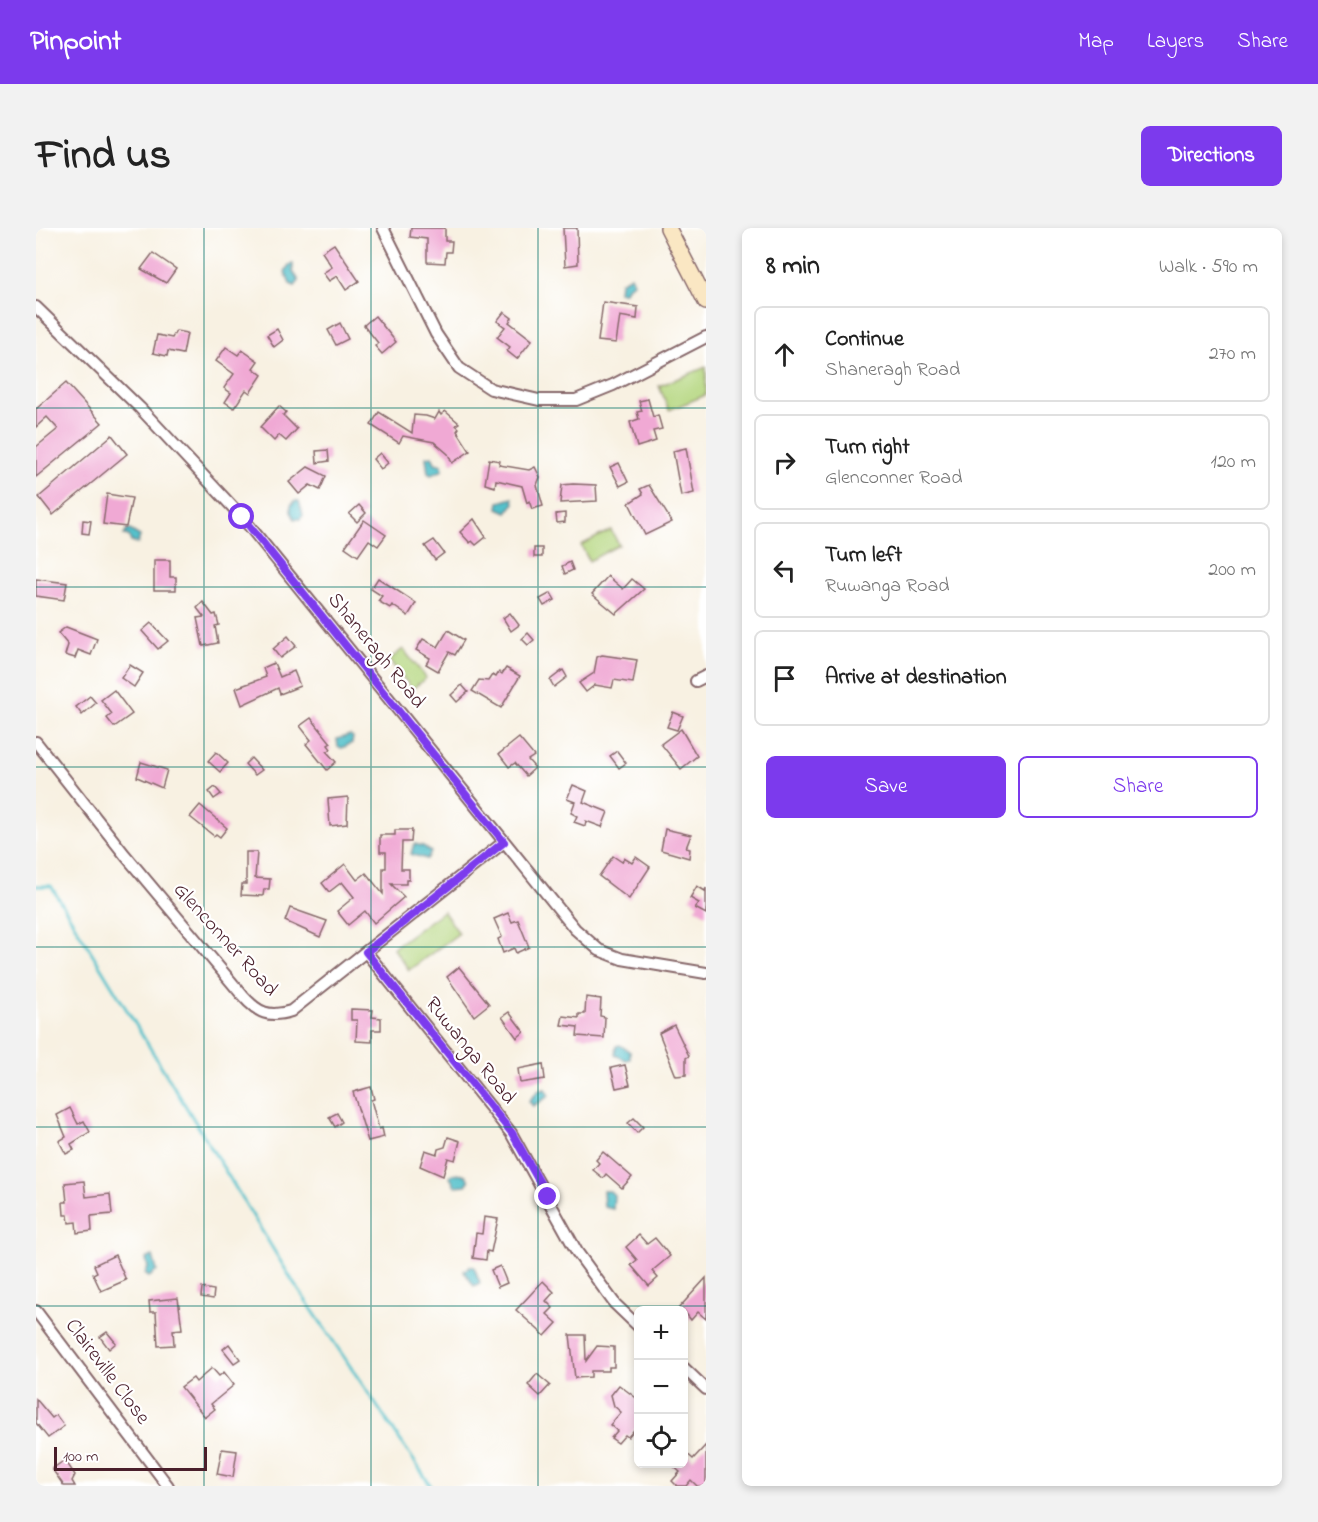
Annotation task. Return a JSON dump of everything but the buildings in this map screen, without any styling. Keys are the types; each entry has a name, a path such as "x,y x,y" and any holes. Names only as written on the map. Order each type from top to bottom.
{"street":[{"path":"383,228 436,334 459,368 491,389 539,400 576,400 613,385 706,337"},
{"path":"668,228 706,302"},
{"name":"Shaneragh Road","path":"36,307 140,408 242,517 575,928 599,950 622,959 706,973"},
{"name":"Glenconner Road","path":"36,742 125,855 243,996 263,1014 275,1016 291,1011 504,842"},
{"name":"Ruwanga Road","path":"366,952 512,1133 578,1252 615,1304 634,1321"},
{"name":"Claireville Close","path":"36,1311 168,1486"},
{"path":"688,1372 706,1389"}],"green space":[{"path":"706,367 706,395 669,410 659,386"},
{"path":"611,530 619,545 589,561 581,545"},
{"path":"403,649 426,678 412,689 389,660"},
{"path":"443,911 459,933 409,970 393,948"}],"water":[{"path":"293,264 293,271 299,281 295,286 290,284 285,272 289,265"},
{"path":"631,276 634,283 627,287 625,292 619,292 620,282"},
{"path":"432,456 435,463 442,465 443,470 431,475 428,473 426,457"},
{"path":"513,498 514,503 507,512 498,508 499,502"},
{"path":"299,501 303,515 300,519 295,519 291,512 291,505"},
{"path":"128,529 140,536 138,543 131,542 129,536 124,535"},
{"path":"350,735 353,737 352,743 342,748 338,747 337,739"},
{"path":"414,844 423,846 431,852 427,859 411,854"},
{"path":"620,1045 630,1052 630,1059 626,1060 615,1055 616,1046"},
{"path":"545,1089 549,1096 533,1106 529,1101 538,1091"},
{"path":"452,1174 466,1175 469,1181 466,1185 455,1186 450,1177"},
{"path":"603,1191 610,1191 614,1195 613,1209 604,1207"},
{"path":"153,1256 157,1271 149,1277 145,1274 148,1268 146,1259"},
{"path":"470,1266 474,1267 480,1283 474,1286 464,1271"}],"waterway":[{"path":"36,886 51,886 292,1280 431,1486"}],"route":[{"path":"242,517 504,842 366,952 512,1133 548,1197"}]}
